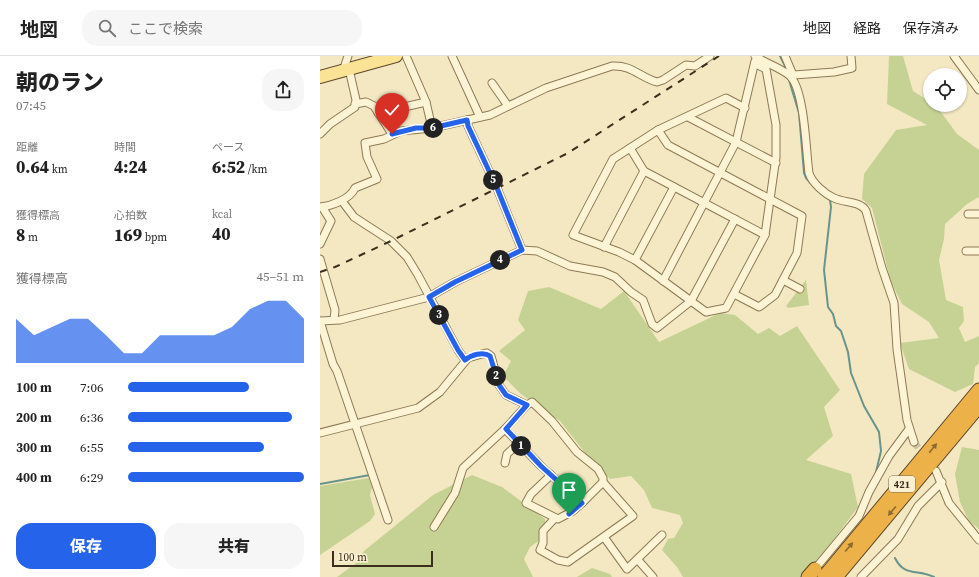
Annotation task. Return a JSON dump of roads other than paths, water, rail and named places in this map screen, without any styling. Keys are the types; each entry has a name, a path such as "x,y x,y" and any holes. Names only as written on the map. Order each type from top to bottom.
{"highway":[{"name":"421","path":"816,574 979,390"},
{"name":"421","path":"836,577 979,406"}],"main road":[{"path":"320,77 396,56"}],"street":[{"path":"320,134 330,124 355,107 346,70 348,56"},
{"path":"406,56 426,102 432,128"},
{"path":"452,56 480,117"},
{"path":"320,244 332,220 321,207 342,201 352,195 355,188 377,179 367,157 365,143 384,139 392,134 416,128 432,128 490,115 546,88 612,66 622,65 632,68 657,82 686,65 695,66 710,56"},
{"path":"786,56 790,75 803,112 810,176 833,198 859,205 864,207 866,211 882,268 894,303 897,349 909,429 914,442"},
{"path":"755,59 790,75 834,72 852,68 851,56"},
{"path":"954,56 979,90"},
{"path":"663,281 736,142 755,59"},
{"path":"745,108 726,98 658,130 613,159 573,236 619,252 635,260 706,312 726,308 765,235 776,163 776,125 766,69 755,59"},
{"path":"492,82 508,106"},
{"path":"355,104 366,102 374,106 392,134"},
{"path":"378,113 426,102"},
{"path":"688,117 776,163"},
{"path":"467,120 468,126 497,188 522,250"},
{"path":"658,130 668,145 802,216 797,253 775,295 759,307 734,294"},
{"path":"630,148 644,171 765,235"},
{"path":"604,247 644,171"},
{"path":"635,260 674,187"},
{"path":"342,201 354,217 398,247 415,269 458,350 465,360"},
{"path":"968,214 979,214"},
{"path":"388,520 356,424 337,371 333,364 320,321 334,319 340,320 429,297 455,282 522,250 537,251 570,266 603,272 615,277 631,292 643,300 655,328 659,327 691,301 735,219"},
{"path":"966,251 979,251"},
{"path":"320,259 335,310 334,319"},
{"path":"783,280 800,289"},
{"path":"320,433 418,408 440,392 465,360 473,356 487,353 490,356 499,385 506,395 527,405"},
{"path":"434,527 454,492 463,468 506,429 527,405 532,402 549,418 577,452 598,469 603,478 603,482 633,516 568,562 558,560 540,550 543,542 543,531 555,518"},
{"path":"506,429 551,475 582,503"},
{"path":"816,574 859,516 869,492 890,456 909,429"},
{"path":"505,462 507,454 519,442"},
{"path":"936,471 942,482 949,503 979,540"},
{"path":"551,475 531,494 526,503 555,518 561,518 582,503 603,482"},
{"path":"861,577 898,539 918,506 942,482"},
{"path":"604,537 627,569 638,560 662,535"},
{"path":"638,560 653,577"}],"waterway":[{"path":"780,56 787,70"},
{"path":"789,80 799,113 804,173 806,178 818,191"},
{"path":"827,198 830,200 831,207 824,270 828,307 833,314 836,326 841,331 848,352 851,373 864,406 879,432 881,451 876,472"},
{"path":"320,484 370,475"},
{"path":"895,558 899,564 907,570 934,577"}],"tunnel":[{"path":"914,442 926,458"}],"railway":[{"path":"320,272 335,267 391,241 568,153 719,56"}]}
